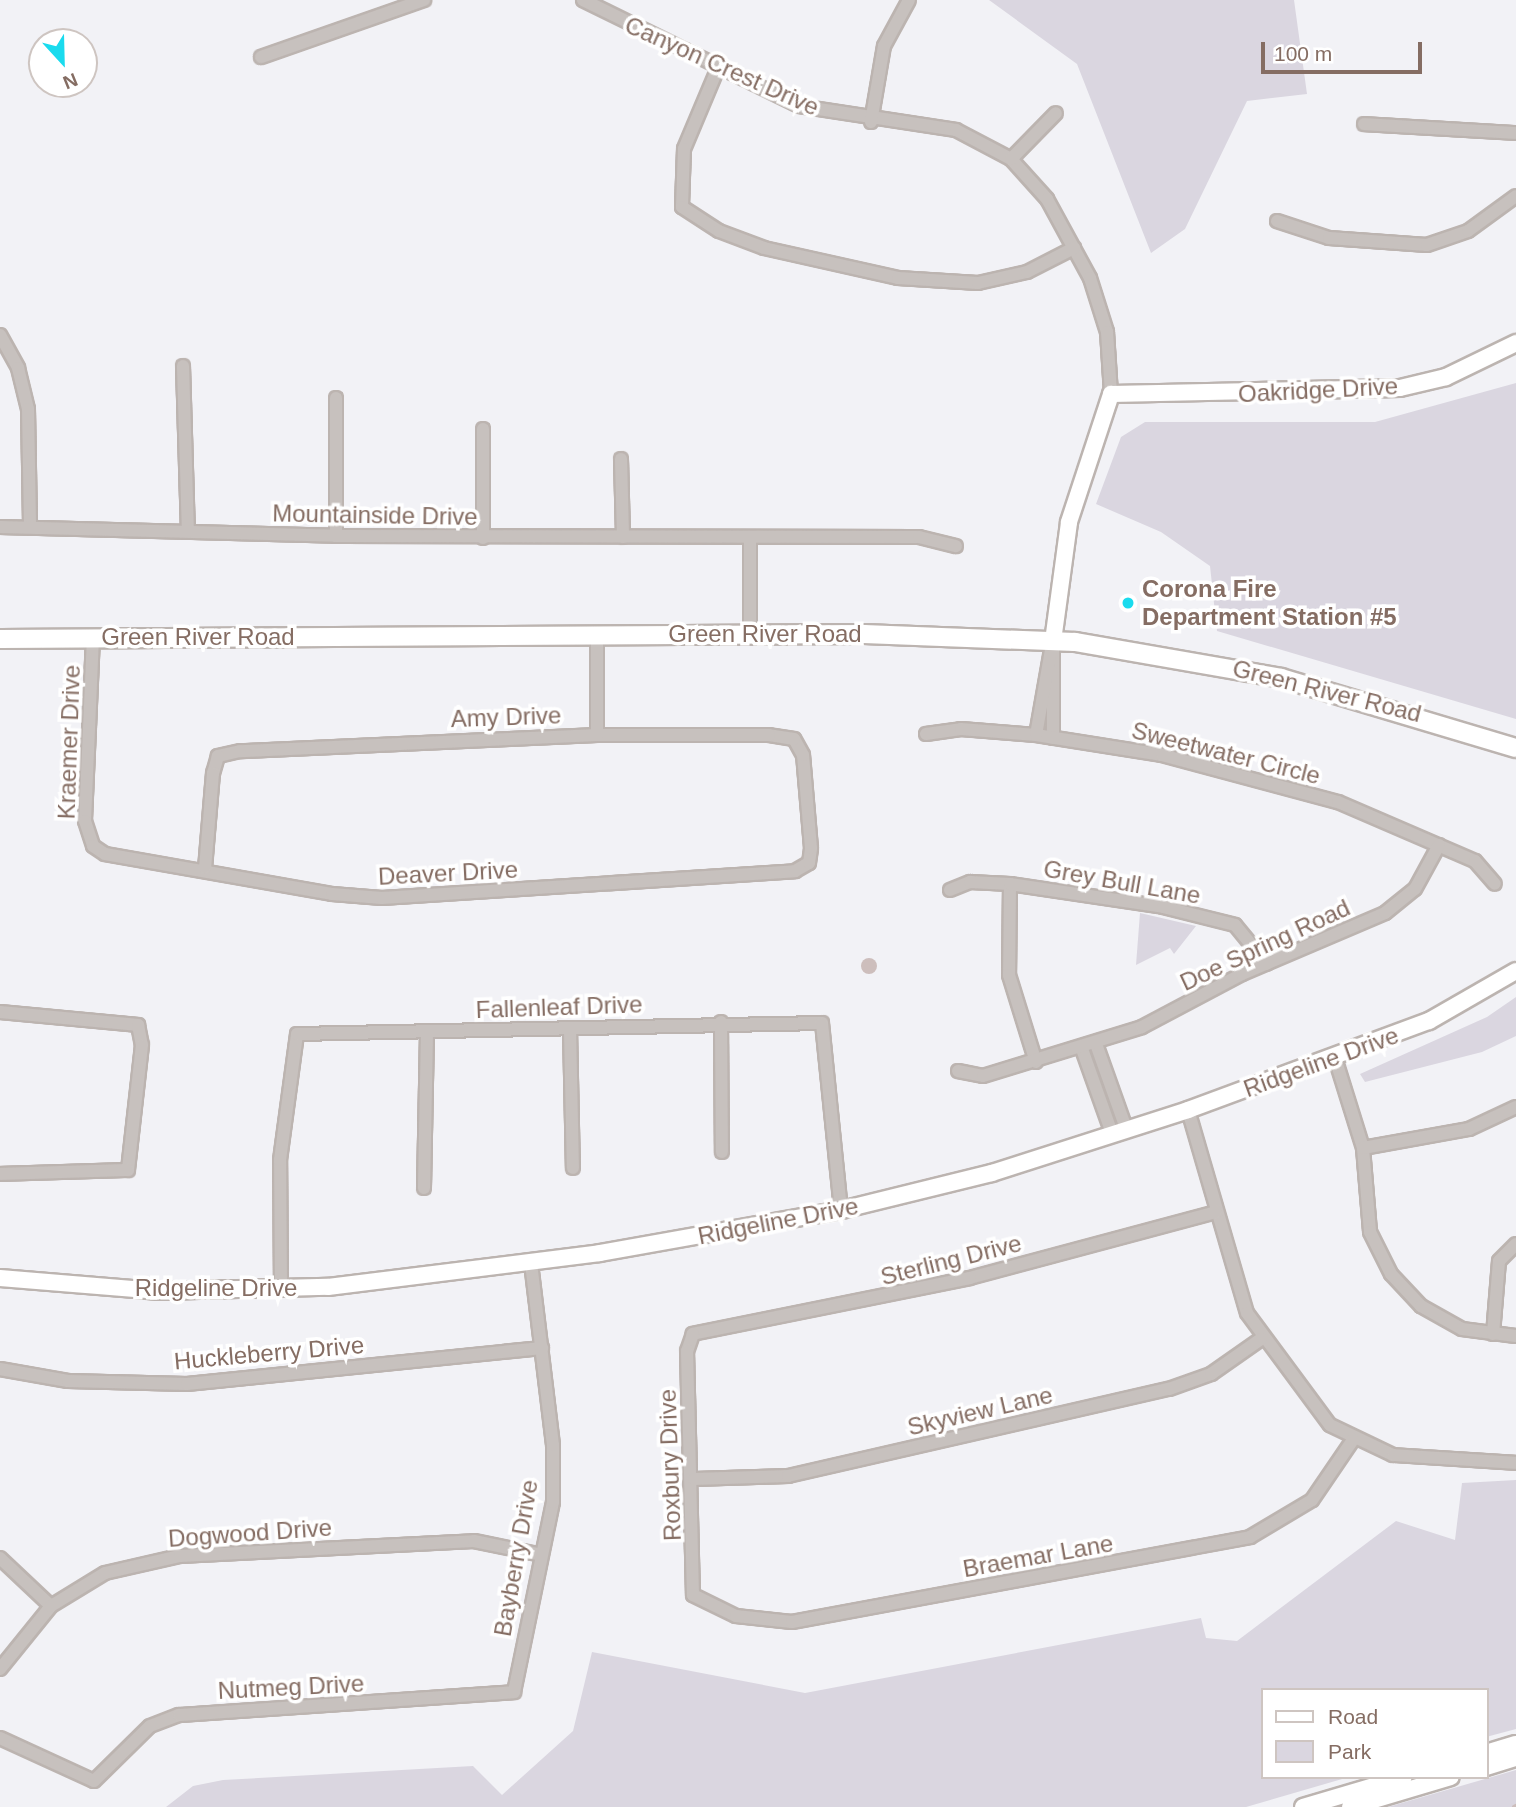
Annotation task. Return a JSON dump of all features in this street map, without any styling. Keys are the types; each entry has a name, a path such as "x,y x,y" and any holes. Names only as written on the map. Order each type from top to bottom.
{"main road":[{"name":"Green River Road","path":"0,639 750,635 1053,641 1281,678 1516,748"}],"street":[{"path":"261,57 424,0"},
{"name":"Canyon Crest Drive","path":"583,0 799,106 871,122 956,130 1011,159 1046,199 1074,248 1100,304 1111,394 1069,522 1053,641 1036,735"},
{"path":"871,122 884,46 909,0"},
{"path":"719,68 684,149 682,207 719,231 764,248 898,278 978,283 1027,272 1074,248"},
{"path":"1011,159 1056,113"},
{"path":"1364,124 1516,133"},
{"path":"1277,221 1329,238 1427,245 1468,231 1516,196"},
{"path":"0,335 18,369 28,409 30,526"},
{"name":"Oakridge Drive","path":"1111,394 1400,388 1446,377 1516,343"},
{"path":"183,366 188,531"},
{"path":"336,398 336,536"},
{"path":"483,429 483,538"},
{"path":"621,459 623,537"},
{"name":"Mountainside Drive","path":"0,527 483,538 919,537 956,546"},
{"path":"750,537 750,635"},
{"path":"597,636 597,735"},
{"name":"Kraemer Drive","path":"93,637 85,821 93,846"},
{"name":"Canyon Crest Drive","path":"1053,641 1053,738"},
{"name":"Sweetwater Circle","path":"926,734 961,729 1036,735 1162,755 1338,802 1475,861 1495,884"},
{"name":"Amy Drive","path":"205,868 219,756 597,735 794,739 803,755 808,863"},
{"name":"Doe Spring Road","path":"958,1071 983,1076 1096,1044 1267,964 1385,913 1415,889 1439,845"},
{"name":"Deaver Drive","path":"93,846 105,854 382,898 704,880 795,871 808,863"},
{"name":"Grey Bull Lane","path":"950,890 970,882 1085,892 1235,925 1267,964"},
{"path":"1010,884 1009,975 1036,1062"},
{"name":"Ridgeline Drive","path":"0,1278 159,1291 281,1289 531,1263 841,1210 1120,1134 1335,1058 1429,1021 1516,971"},
{"path":"0,1012 138,1025 141,1058 128,1170 0,1174"},
{"path":"721,1022 722,1152"},
{"name":"Fallenleaf Drive","path":"281,1289 280,1160 297,1034 570,1029 721,1022 822,1023 841,1210"},
{"path":"570,1029 573,1168"},
{"path":"424,1188 428,1032"},
{"path":"1096,1044 1120,1134"},
{"path":"1082,1049 1120,1134"},
{"path":"1335,1058 1363,1148 1370,1232 1391,1274 1430,1312 1462,1329 1516,1336"},
{"path":"1363,1148 1469,1129 1516,1107"},
{"path":"1188,1110 1237,1289 1261,1339 1330,1426 1353,1440 1394,1455 1516,1463"},
{"name":"Sterling Drive","path":"693,1334 970,1278 1216,1212"},
{"path":"1493,1334 1499,1261 1516,1244"},
{"name":"Bayberry Drive","path":"514,1692 553,1502 554,1445 531,1263"},
{"name":"Roxbury Drive","path":"693,1334 687,1350 694,1479 693,1595"},
{"name":"Skyview Lane","path":"694,1479 788,1476 1169,1389 1211,1374 1261,1339"},
{"name":"Huckleberry Drive","path":"0,1369 68,1381 187,1384 542,1348"},
{"name":"Braemar Lane","path":"693,1595 736,1616 792,1622 1250,1537 1312,1500 1353,1440"},
{"name":"Dogwood Drive","path":"0,1669 51,1606 105,1573 180,1556 474,1541 542,1555"},
{"path":"0,1558 51,1606"},
{"name":"Nutmeg Drive","path":"0,1738 94,1781 150,1726 179,1715 514,1692"},
{"path":"1488,1752 1516,1744"},
{"path":"1488,1766 1516,1758"},
{"path":"1303,1807 1397,1779"},
{"path":"1350,1807 1444,1779"}],"green space":[{"path":"989,0 1294,0 1307,94 1247,101 1185,229 1151,253 1077,64"},
{"path":"1516,383 1516,719 1217,631 1210,566 1161,532 1096,504 1121,437 1145,422 1375,422"},
{"path":"1140,913 1196,926 1174,954 1170,948 1136,965"},
{"path":"1516,997 1516,1036 1482,1052 1365,1082 1360,1074 1487,1017"},
{"path":"1516,1480 1516,1729 1488,1736 1488,1688 1260,1688 1260,1779 1342,1779 1246,1807 166,1807 193,1786 223,1780 473,1766 502,1795 573,1731 592,1652 805,1693 1201,1618 1206,1638 1237,1641 1396,1521 1455,1540 1462,1483"},
{"path":"1516,1770 1516,1807 1388,1807 1488,1779"}],"shaded area":[{"path":"869,958 875,960 875,972 869,974 863,972 861,966 863,960"}],"place":[{"name":"Corona Fire Department Station #5","path":"1128,603"}]}
